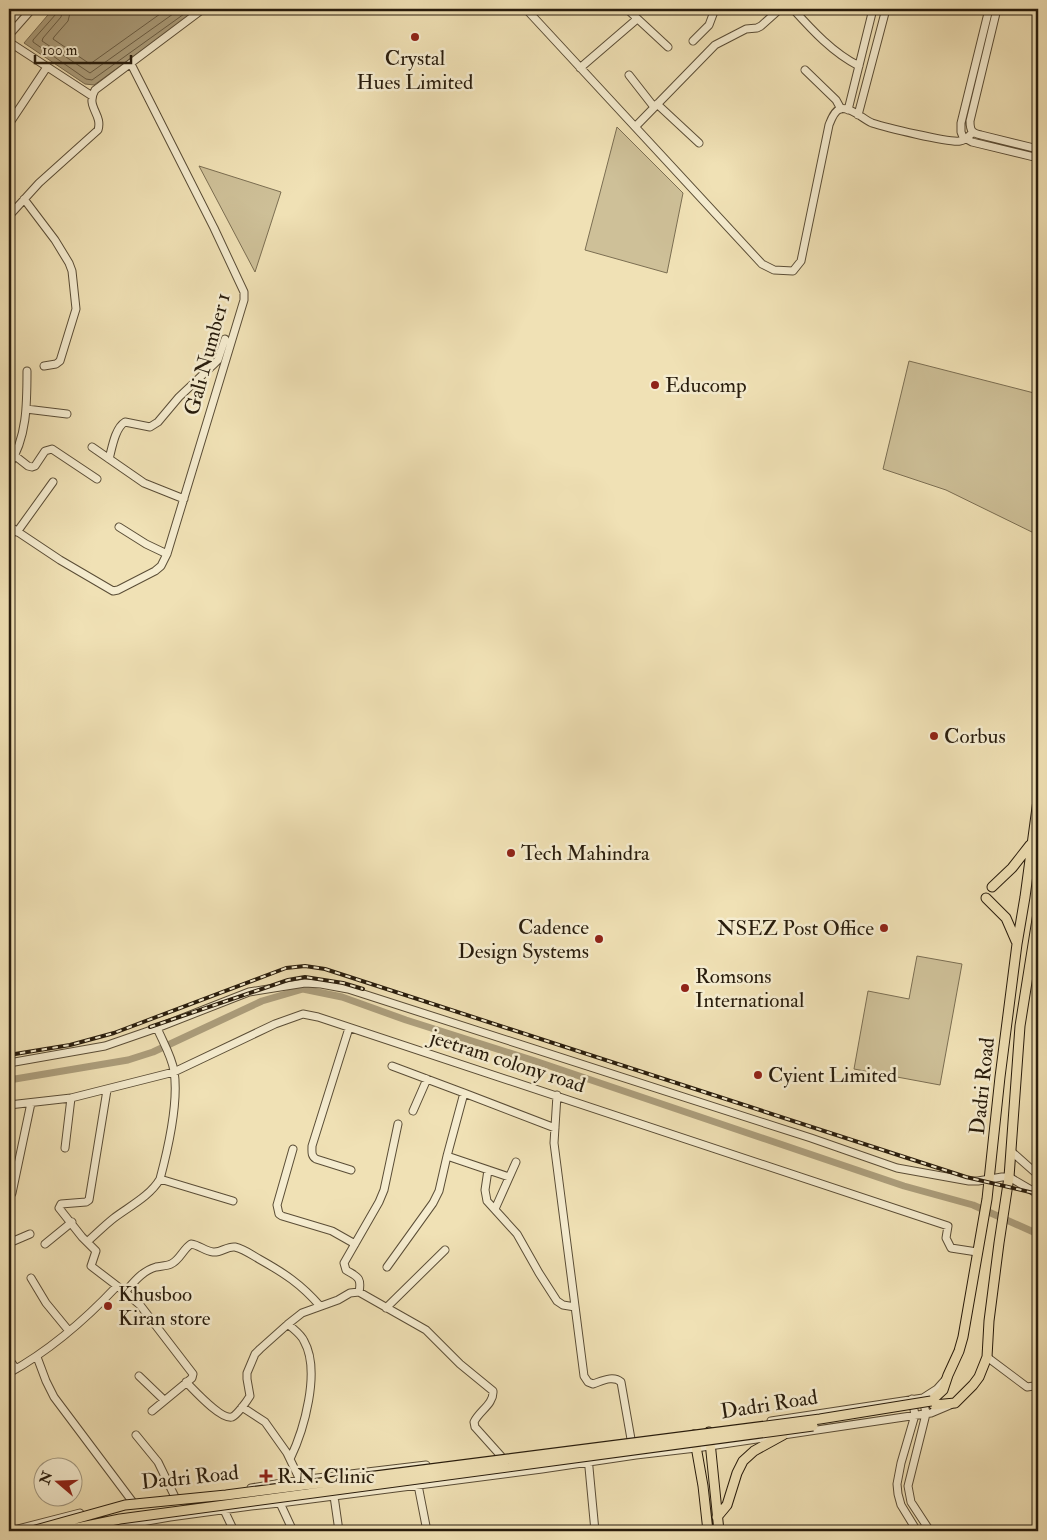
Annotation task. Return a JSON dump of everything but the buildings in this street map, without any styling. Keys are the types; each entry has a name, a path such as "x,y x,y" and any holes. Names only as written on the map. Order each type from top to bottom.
{"main road":[{"name":"Dadri Road","path":"930,1401 943,1390 963,1337 989,1180 1017,944 1038,800"},
{"path":"992,887 1012,868 1032,842"},
{"path":"986,898 1006,918 1017,944"},
{"name":"Dadri Road","path":"955,1403 973,1385 987,1357 998,1243 1012,1152 1020,1026 1038,914"},
{"path":"32,1531 125,1506 226,1495 820,1419 930,1401 955,1403"},
{"path":"62,1531 120,1519 566,1458 766,1433 895,1414 930,1401"},
{"path":"709,1431 719,1531"},
{"path":"693,1432 708,1531"},
{"path":"718,1517 727,1505 743,1460 754,1451 783,1435"}],"street":[{"path":"9,23 21,9"},
{"path":"9,35 32,9"},
{"path":"9,216 39,183 98,130 100,124 91,103 95,90 203,9"},
{"path":"526,9 762,264 774,270 793,271 801,261 829,125 837,111 844,109"},
{"path":"627,9 668,47"},
{"path":"693,41 709,25 715,9"},
{"path":"636,126 715,45 746,29 761,26 780,9"},
{"path":"793,9 843,57 859,66"},
{"path":"844,109 859,66 873,9"},
{"path":"858,115 886,9"},
{"path":"965,140 962,137 961,123 989,9"},
{"path":"972,133 970,121 997,9"},
{"path":"580,68 638,19"},
{"path":"985,24 993,26"},
{"path":"9,42 92,96"},
{"name":"Gali Number 1","path":"131,64 214,228 245,295 167,554"},
{"path":"9,124 46,67"},
{"path":"805,70 844,109 874,124 954,142 965,140 1038,158"},
{"path":"629,75 656,106 699,143"},
{"path":"965,140 972,133"},
{"path":"972,133 1038,149"},
{"path":"24,199 69,263 74,284 76,309 60,361 56,364 44,366"},
{"path":"109,459 117,433 122,424 125,422 150,427 158,422 179,397 218,360 225,339"},
{"path":"9,465 21,441 26,409 27,372"},
{"path":"26,409 67,414"},
{"path":"92,447 144,483 184,499"},
{"path":"14,456 32,467 35,466 45,450 52,450 97,480"},
{"path":"17,532 53,482"},
{"path":"9,526 60,560 113,591 155,571 161,566 167,554 146,544 119,527"},
{"path":"9,1063 105,1046 158,1031 249,992 295,984 321,984 348,989 810,1138 897,1168 969,1181 1009,1177 1038,1194"},
{"name":"jeetram colony road","path":"9,1107 70,1098 174,1072 275,1024 303,1014 318,1017 557,1095 948,1226 946,1238 951,1248 977,1252"},
{"path":"349,1028 312,1146 312,1153 316,1159 351,1170"},
{"path":"87,1242 112,1219 143,1197 160,1179 173,1118 175,1087 172,1062 158,1031"},
{"path":"392,1066 555,1128"},
{"path":"413,1111 427,1079"},
{"path":"107,1090 88,1200 86,1202 61,1204 59,1208 96,1251 91,1266 140,1305 193,1374 192,1378 152,1411"},
{"path":"387,1267 433,1203 442,1181 464,1093"},
{"path":"557,1095 554,1143 584,1376 592,1384 612,1378 621,1382 631,1439"},
{"path":"65,1148 70,1098"},
{"path":"9,1199 12,1193 32,1103"},
{"path":"359,1292 361,1282 359,1278 344,1267 345,1259 379,1202 384,1190 398,1124"},
{"path":"293,1150 277,1204 279,1214 332,1231 355,1244"},
{"path":"1012,1152 1038,1175"},
{"path":"447,1156 509,1177"},
{"path":"495,1209 516,1162"},
{"path":"488,1170 484,1190 487,1201 517,1234 557,1302 575,1307"},
{"path":"160,1179 233,1201"},
{"path":"45,1244 72,1222"},
{"path":"9,1243 30,1234"},
{"path":"125,1292 139,1276 148,1270 172,1264 187,1246 191,1244 212,1252 232,1247 242,1250 294,1280 320,1306"},
{"path":"386,1308 446,1250"},
{"path":"31,1278 46,1304 69,1331"},
{"path":"9,1374 37,1357 69,1331 93,1311 117,1286"},
{"path":"186,1382 212,1408 226,1417 235,1415 250,1396 247,1373 255,1354 302,1314 338,1300 350,1293 359,1292 426,1330 460,1364 493,1391 492,1400 474,1422 475,1427 501,1456"},
{"path":"288,1324 304,1340 310,1359 311,1381 306,1416 290,1459"},
{"path":"37,1357 54,1397 132,1501"},
{"path":"987,1357 1027,1387 1034,1386 1038,1382"},
{"path":"9,1359 16,1369"},
{"path":"139,1376 164,1400"},
{"path":"912,1399 915,1415 901,1463 898,1494 901,1505 916,1531"},
{"name":"Dadri Road","path":"13,1531 132,1501 709,1431 912,1399 930,1401"},
{"path":"930,1401 908,1486 911,1502 930,1531"},
{"name":"Dadri Road","path":"91,1531 170,1517 711,1446 926,1414 955,1403"},
{"path":"242,1407 265,1422 282,1445 300,1480"},
{"path":"136,1435 158,1462 175,1497"},
{"path":"586,1445 595,1531"},
{"path":"289,1482 292,1502"},
{"path":"418,1485 428,1531"},
{"path":"334,1496 339,1531"},
{"path":"280,1503 293,1531"},
{"path":"224,1510 234,1531"}],"shaded area":[{"path":"617,127 683,193 667,273 585,250"},
{"path":"199,166 281,192 255,272"},
{"path":"909,361 1038,394 1038,535 946,490 883,469"},
{"path":"917,956 962,964 940,1085 854,1069 868,991 909,999"}],"water":[{"path":"53,9 199,9 94,85 85,84 24,43"}],"waterway":[{"path":"9,1080 128,1060 153,1052 262,1001 303,989 342,997 904,1186 973,1205 1038,1234"}],"railway":[{"path":"9,1055 70,1045 114,1033 286,968 305,966 325,969 966,1177 1038,1194"},
{"path":"150,1027 288,980 305,977 343,983 363,989"}],"place":[{"name":"Crystal Hues Limited","path":"415,37"},
{"name":"Educomp","path":"655,385"},
{"name":"Corbus","path":"934,736"},
{"name":"Tech Mahindra","path":"511,853"},
{"name":"NSEZ Post Office","path":"884,928"},
{"name":"Cadence Design Systems","path":"599,939"},
{"name":"Romsons International","path":"685,988"},
{"name":"Cyient Limited","path":"758,1075"},
{"name":"Khusboo Kiran store","path":"108,1306"},
{"name":"R.N. Clinic","path":"266,1476"}]}
